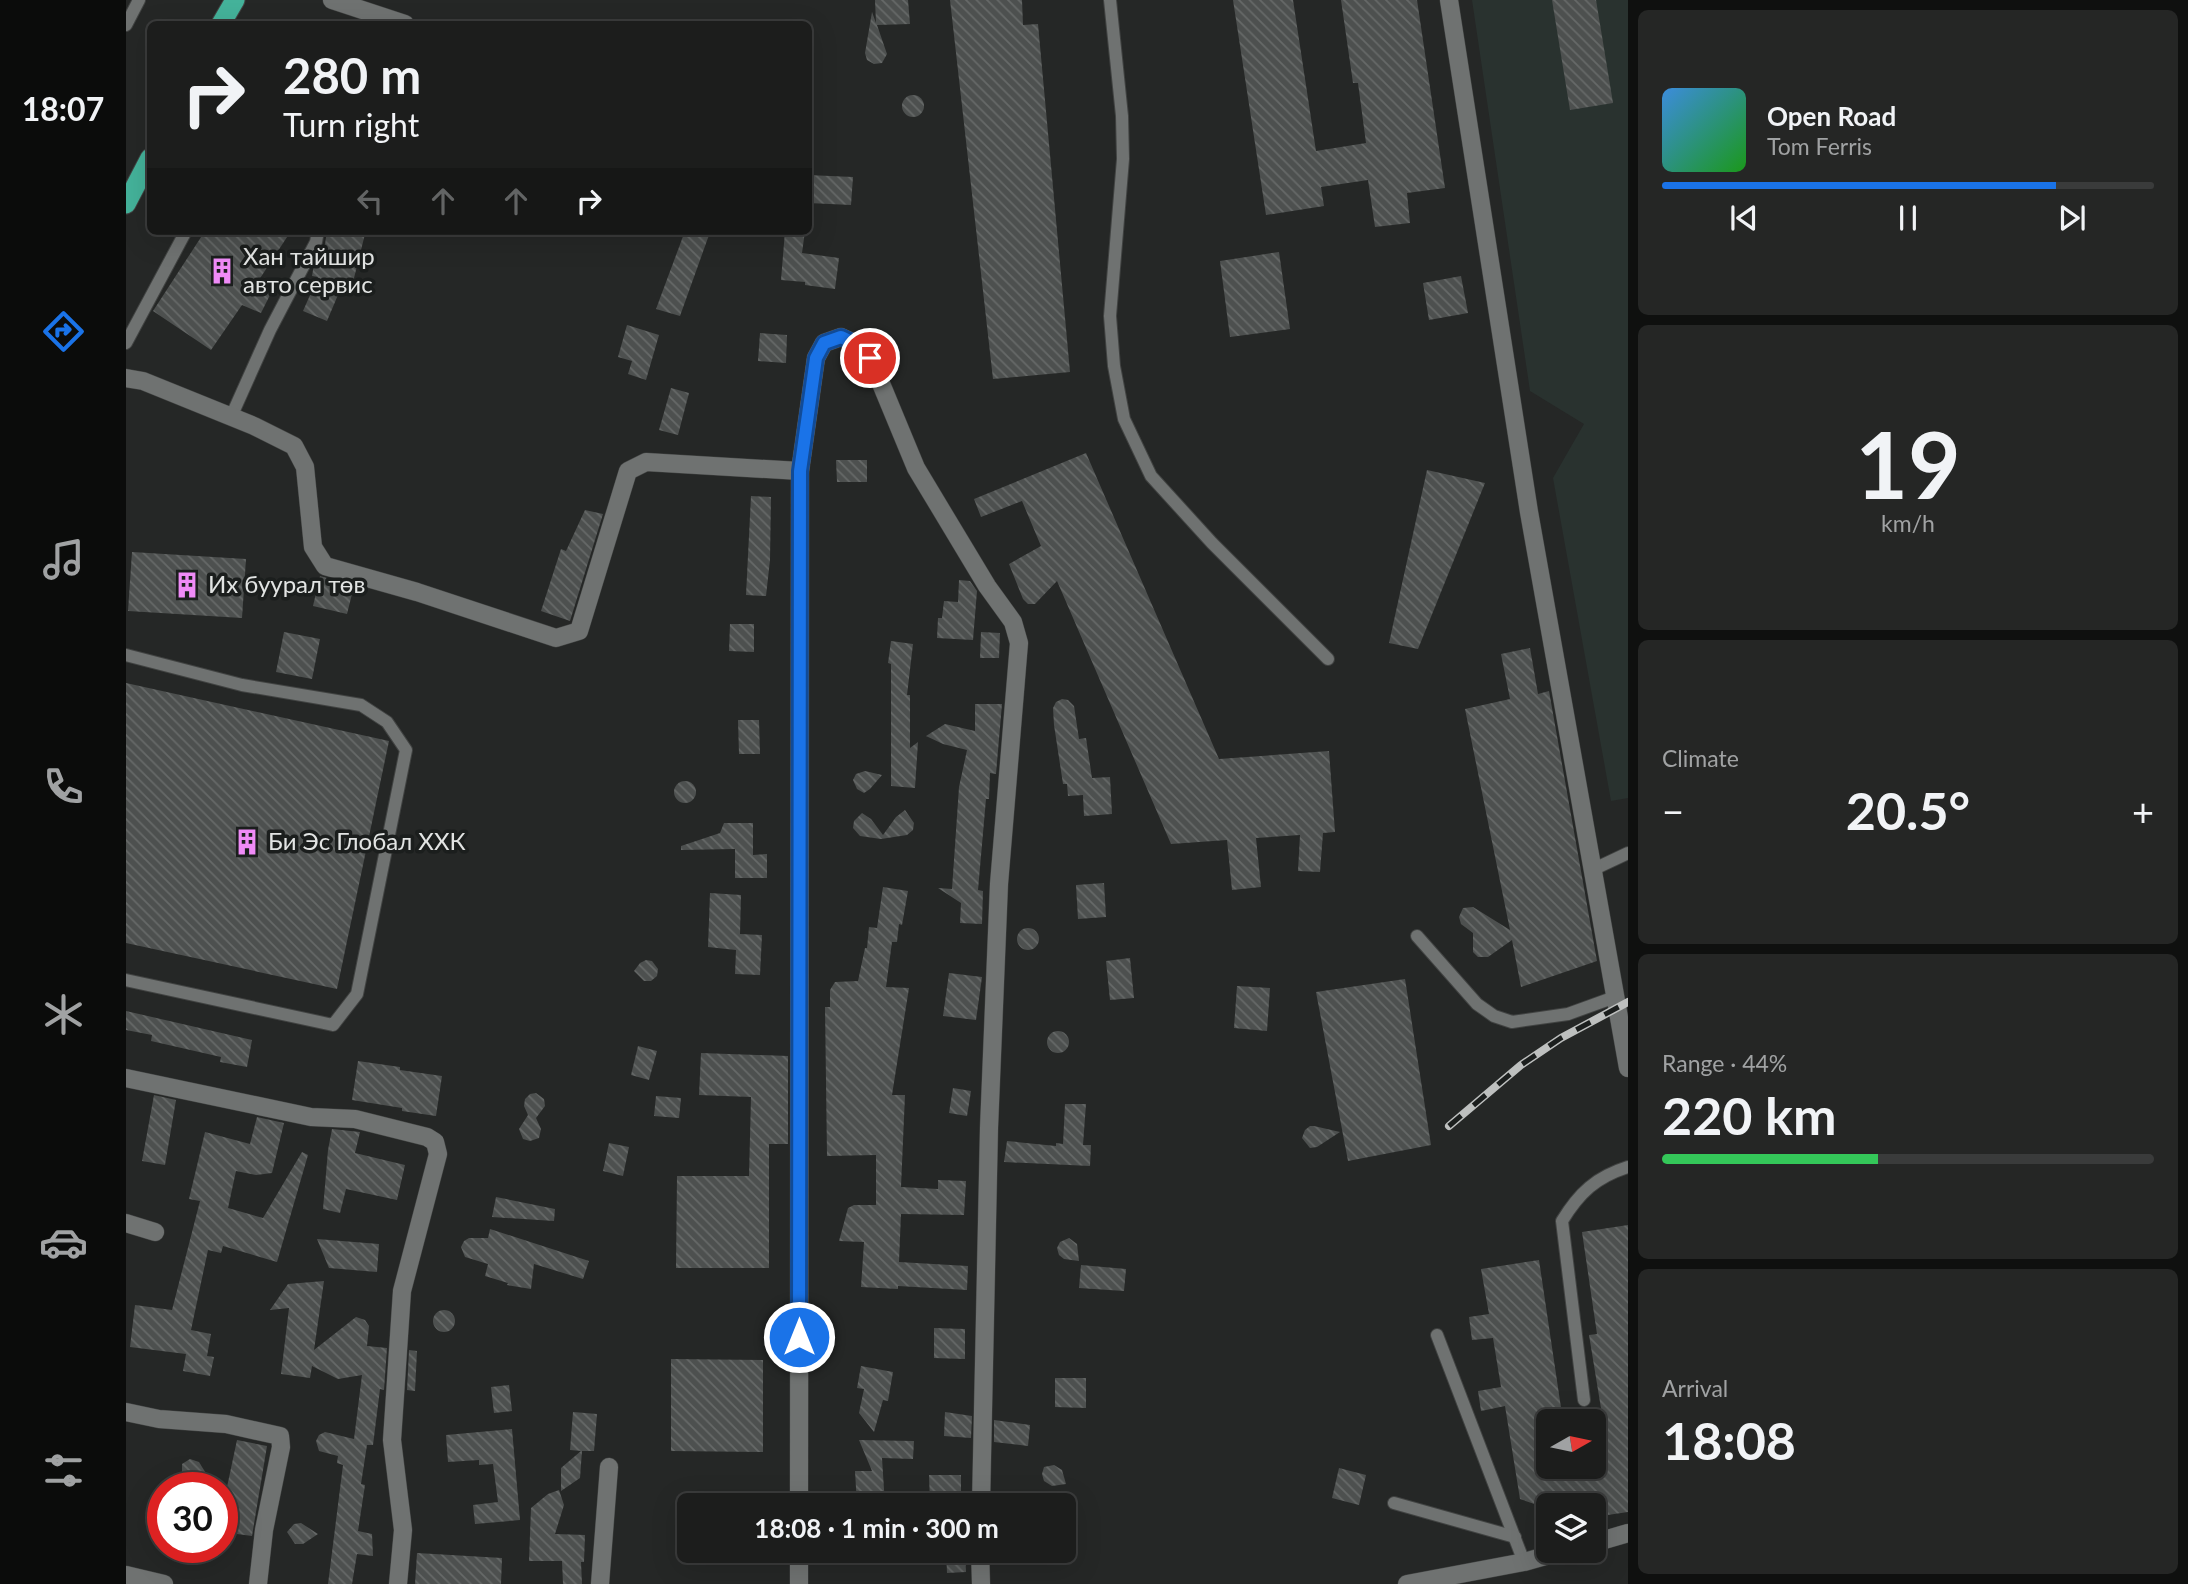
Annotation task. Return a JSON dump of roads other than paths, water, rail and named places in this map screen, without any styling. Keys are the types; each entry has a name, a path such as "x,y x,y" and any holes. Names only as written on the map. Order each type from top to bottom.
{"highway":[{"path":"224,21 234,0"},
{"path":"126,204 147,164"}],"street":[{"path":"332,0 396,21"},
{"path":"1449,0 1528,512 1628,1068"},
{"path":"799,1493 800,471 816,358 824,343 841,337 858,345 870,358 916,468 987,586 1013,622 1019,643 999,884 990,1088 981,1493"},
{"path":"126,378 143,381 231,416 294,446 305,467 313,547 325,566 417,592 556,638 579,631 628,471 646,462 800,471"},
{"path":"126,1078 311,1117 355,1119 427,1137 435,1142 438,1154 402,1291 392,1440 402,1530 398,1584"},
{"path":"126,1223 155,1232"},
{"path":"126,1412 159,1419 226,1424 280,1436 281,1447 264,1530 258,1584"},
{"path":"600,1584 609,1467"},
{"path":"1606,1539 1628,1533"},
{"path":"1407,1584 1536,1559"},
{"path":"799,1563 799,1584"},
{"path":"980,1563 981,1584"},
{"path":"126,1575 164,1584"}],"lane":[{"path":"126,25 139,0"},
{"path":"1110,0 1122,116 1123,159 1110,317 1114,366 1124,419 1151,476 1212,543 1328,659"},
{"path":"126,343 184,235"},
{"path":"231,416 317,235"},
{"path":"126,655 242,685 361,705 387,722 406,750 357,994 333,1025 126,980"},
{"path":"1592,870 1628,853"},
{"path":"1417,936 1477,1004 1494,1016 1512,1022 1568,1014 1615,997"},
{"path":"1584,1400 1562,1222 1575,1200 1593,1182 1628,1167"},
{"path":"1437,1335 1524,1562"},
{"path":"1394,1503 1515,1537"}],"railway":[{"path":"1449,1126 1521,1065 1561,1038 1628,1002"}],"place":[{"name":"Хан тайшир авто сервис","path":"222,271"},
{"name":"Их буурал төв","path":"187,585"},
{"name":"Би Эс Глобал ХХК","path":"247,842"}]}
